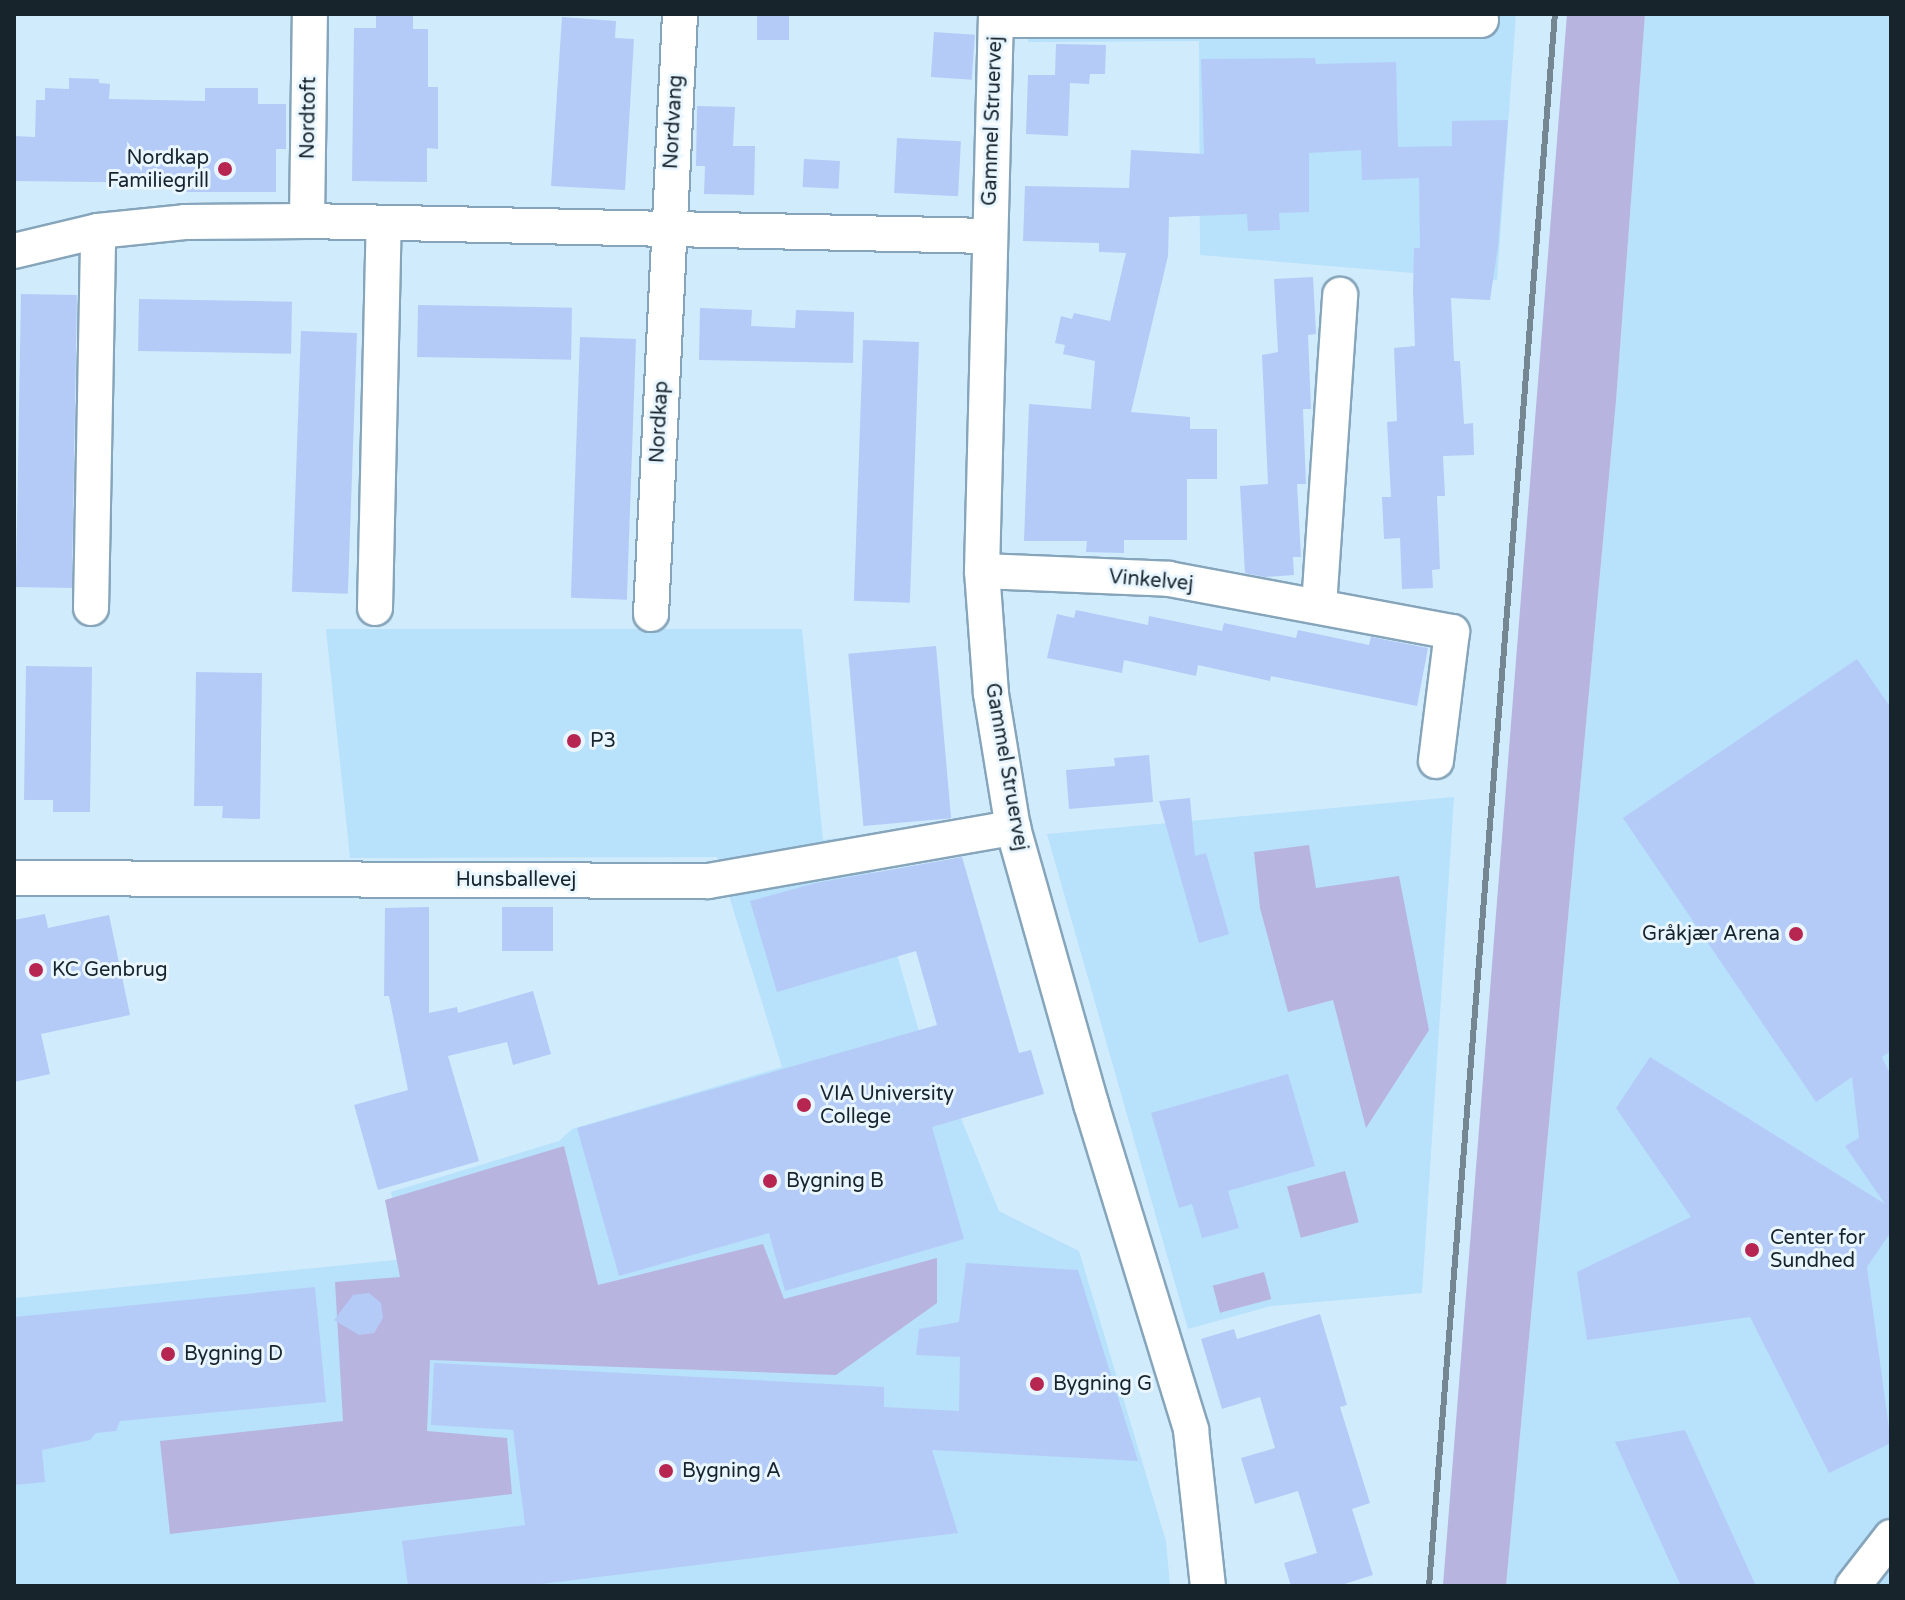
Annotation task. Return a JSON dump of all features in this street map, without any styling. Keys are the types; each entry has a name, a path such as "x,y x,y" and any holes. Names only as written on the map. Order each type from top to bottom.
{"street":[{"name":"Nordtoft","path":"307,221 310,14"},
{"name":"Nordvang","path":"668,230 680,14"},
{"name":"Gammel Struervej","path":"1208,1586 1191,1430 1091,1104 1013,828 991,694 982,571 996,17 1481,20"},
{"path":"14,251 98,231 185,222 307,221 989,236"},
{"path":"375,608 384,223"},
{"name":"Nordkap","path":"651,614 668,230"},
{"path":"91,608 98,231"},
{"path":"1319,606 1340,295"},
{"name":"Vinkelvej","path":"982,571 1169,579 1452,632 1436,761"},
{"name":"Hunsballevej","path":"14,878 708,881 1013,828"},
{"path":"1853,1586 1891,1537"}],"shaded area":[{"path":"1029,14 1516,14 1497,280 1200,255 1199,41 1028,42"},
{"path":"1567,14 1645,14 1616,401 1506,1586 1443,1586"},
{"path":"1645,14 1891,14 1891,1586 1506,1586 1616,401"},
{"name":"VIA University College","path":"326,629 802,629 823,840 863,835 918,1028 946,1082 999,1211 1079,1251 1166,1541 1170,1586 14,1586 14,1298 405,1259 391,1192 559,1141 572,1129 782,1067 717,857 350,858"},
{"path":"1454,797 1422,1293 1271,1306 1188,1329 1047,834"},
{"path":"1309,845 1316,888 1399,876 1429,1030 1366,1128 1333,1000 1288,1012 1260,908 1254,852"},
{"path":"564,1146 598,1285 763,1244 784,1299 937,1258 937,1303 836,1375 430,1360 427,1431 507,1438 512,1494 170,1534 160,1441 343,1421 335,1282 400,1277 385,1200"},
{"path":"1345,1171 1359,1222 1301,1238 1287,1187"},
{"path":"1264,1272 1271,1299 1220,1313 1213,1286"}],"building":[{"path":"376,14 413,14 413,29 428,29 428,87 438,87 438,149 427,148 427,182 352,181 354,28 376,28"},
{"path":"757,14 789,14 789,40 757,40"},
{"path":"562,17 616,21 615,38 634,39 625,190 551,186"},
{"path":"934,32 975,35 972,80 931,77"},
{"path":"1056,44 1106,45 1105,74 1090,74 1089,84 1070,83 1068,136 1026,134 1028,75 1055,75"},
{"path":"1315,58 1316,64 1396,62 1398,147 1452,146 1452,121 1508,120 1498,247 1490,300 1451,298 1454,361 1460,361 1464,424 1473,423 1474,455 1443,456 1445,496 1437,496 1440,569 1432,570 1433,588 1402,589 1400,538 1384,539 1382,497 1391,497 1387,422 1397,421 1394,348 1415,346 1414,248 1420,248 1419,178 1362,180 1361,150 1309,153 1309,212 1279,213 1280,230 1248,231 1247,214 1169,217 1168,256 1131,412 1190,417 1190,429 1217,429 1217,479 1187,479 1187,540 1124,540 1124,553 1086,552 1087,541 1024,541 1029,404 1091,409 1095,361 1063,354 1065,345 1055,343 1061,316 1072,319 1074,313 1110,321 1126,253 1099,252 1099,243 1023,241 1025,186 1129,188 1131,150 1204,154 1201,59"},
{"path":"69,78 99,79 99,83 110,84 109,99 205,101 205,88 258,88 258,104 286,104 286,149 276,149 276,192 179,192 179,183 14,181 14,136 35,137 36,100 45,100 45,88 69,89"},
{"path":"697,106 735,107 733,146 755,146 754,195 704,194 705,166 696,166"},
{"path":"897,138 961,141 958,196 894,193"},
{"path":"804,159 840,161 838,189 803,187"},
{"path":"1313,277 1316,334 1308,335 1311,409 1303,409 1306,484 1297,484 1301,557 1293,557 1294,575 1265,577 1245,573 1240,486 1268,484 1262,355 1278,352 1274,279"},
{"path":"21,294 77,295 72,588 16,587"},
{"path":"139,299 292,302 291,354 138,351"},
{"path":"418,305 572,308 571,360 417,357"},
{"path":"700,308 752,310 751,326 795,328 796,310 854,312 853,363 699,360"},
{"path":"301,331 357,333 348,594 292,592"},
{"path":"580,337 636,339 627,600 571,598"},
{"path":"863,340 919,342 910,603 854,601"},
{"path":"1076,610 1148,625 1149,616 1222,631 1224,623 1296,638 1298,630 1369,645 1371,637 1428,648 1417,706 1271,676 1270,681 1198,665 1196,676 1124,660 1122,673 1047,658 1057,614 1074,618"},
{"path":"936,646 951,818 863,826 848,654"},
{"path":"1857,659 1891,708 1891,1051 1882,1057 1891,1076 1891,1232 1867,1267 1891,1443 1829,1473 1750,1317 1587,1340 1577,1272 1691,1217 1616,1108 1650,1057 1885,1204 1845,1146 1859,1138 1852,1077 1816,1102 1623,818"},
{"path":"26,666 92,667 90,812 53,812 53,800 24,800"},
{"path":"196,672 262,673 260,819 222,818 223,806 194,806"},
{"path":"1149,755 1153,802 1069,809 1066,770 1115,766 1114,758"},
{"path":"1190,798 1195,856 1206,853 1229,934 1199,943 1159,801"},
{"name":"Bygning B","path":"962,857 1019,1053 1031,1050 1044,1094 932,1127 964,1239 785,1291 769,1233 619,1276 577,1128 937,1025 916,951 777,992 750,901 816,883"},
{"path":"429,907 429,1013 457,1007 458,1013 533,991 551,1054 513,1065 507,1042 448,1056 479,1161 378,1190 354,1105 408,1090 389,996 384,996 385,908"},
{"path":"502,907 553,907 553,951 502,951"},
{"path":"45,914 48,928 109,915 130,1015 41,1034 50,1074 14,1082 14,920"},
{"path":"1288,1074 1315,1166 1228,1191 1239,1228 1202,1238 1192,1204 1179,1208 1151,1113"},
{"name":"Bygning A","path":"966,1263 1078,1270 1138,1461 932,1450 958,1533 525,1586 408,1586 402,1541 525,1525 513,1430 431,1425 434,1363 884,1387 884,1407 959,1411 960,1357 916,1355 919,1329 959,1322"},
{"name":"Bygning D","path":"315,1287 326,1402 120,1421 116,1431 96,1433 90,1440 42,1450 45,1482 14,1485 14,1317"},
{"path":"369,1293 381,1303 383,1318 374,1333 359,1335 334,1320 353,1295"},
{"path":"1320,1314 1347,1405 1340,1407 1370,1503 1352,1509 1373,1575 1338,1586 1291,1586 1284,1563 1317,1553 1298,1491 1255,1504 1241,1458 1275,1448 1260,1397 1222,1409 1201,1339 1234,1329 1237,1339"},
{"path":"1685,1430 1756,1586 1681,1586 1615,1442"}],"railway":[{"path":"1429,1586 1555,14"}],"place":[{"name":"Nordkap Familiegrill","path":"225,169"},
{"name":"P3","path":"574,741"},
{"name":"Gråkjær Arena","path":"1796,934"},
{"name":"KC Genbrug","path":"36,970"},
{"name":"VIA University College","path":"804,1105"},
{"name":"Bygning B","path":"770,1181"},
{"name":"Center for Sundhed","path":"1752,1250"},
{"name":"Bygning D","path":"168,1354"},
{"name":"Bygning G","path":"1037,1384"},
{"name":"Bygning A","path":"666,1471"}]}
